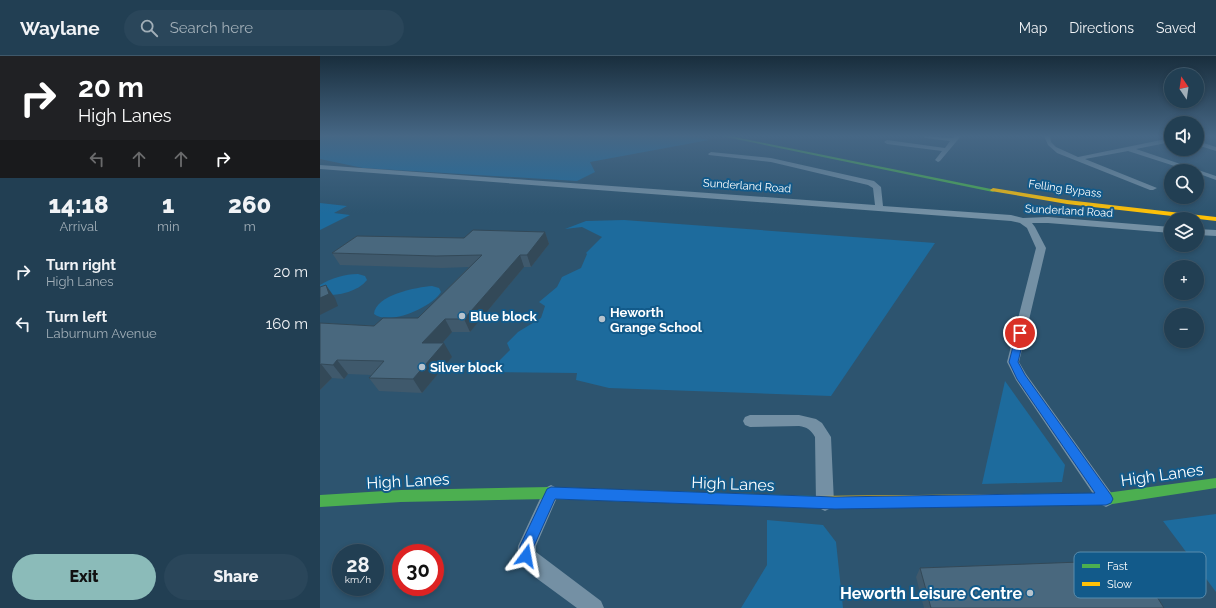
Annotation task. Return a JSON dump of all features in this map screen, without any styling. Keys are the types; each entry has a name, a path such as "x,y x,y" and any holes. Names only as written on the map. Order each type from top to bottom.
{"main road":[{"name":"Felling Bypass","path":"851,162 971,186 1068,202 1216,219"},
{"name":"Felling Bypass","path":"872,162 972,181 1060,194 1216,213"},
{"name":"High Lanes","path":"320,501 409,495 497,493 551,493 825,503 1106,499 1216,483"}],"street":[{"path":"775,162 801,166 871,183 877,187 879,208"},
{"path":"1083,162 1153,188"},
{"name":"Sunderland Road","path":"320,167 1011,218 1023,221 1048,220 1164,229"},
{"path":"1204,174 1216,178"},
{"path":"1023,221 1031,227 1041,248 1013,362 1021,377 1106,499"},
{"path":"1204,232 1216,233"},
{"path":"750,421 803,421 819,429 823,437 825,503"},
{"path":"551,493 527,546 526,556 544,572 594,608"}],"shaded area":[{"path":"333,162 591,162 590,162 595,172 577,181 363,168"},
{"path":"320,203 347,206 334,213 350,215 320,230"},
{"path":"624,220 935,243 831,396 609,388 576,380 577,373 488,372 510,350 507,343 518,332 541,318 545,306 539,302 557,287 562,277 581,268 587,254 586,253 602,237 582,227 565,229 586,221"},
{"path":"358,274 365,276 367,280 358,288 345,293 320,295 320,285 329,280"},
{"path":"432,286 439,288 441,292 436,298 420,309 390,318 381,317 374,314 376,307 389,297 407,290"},
{"path":"1005,381 1065,465 1062,482 982,484"},
{"path":"1216,514 1216,592 1206,579 1206,552 1186,552 1163,521"},
{"path":"767,520 823,525 836,542 843,608 741,608 767,565"}],"building":[{"path":"473,230 545,232 527,255 520,255 464,319 445,319 422,343 444,343 413,379 369,378 384,361 337,360 333,365 320,365 320,323 374,326 383,318 418,318 482,255 436,256 332,253 357,236 464,238"},
{"path":"326,285 329,294 320,298 320,287"},
{"name":"Heworth Leisure Centre","path":"1074,562 1074,598 1158,598 1164,608 931,608 920,568"}],"traffic: fast":[{"path":"852,162 993,190"},
{"path":"1021,500 1106,499 1216,483"},
{"path":"320,501 401,496 551,493 816,502"}],"traffic: slow":[{"path":"993,190 1067,202 1216,219"},
{"path":"816,502 1021,500"}],"place":[{"name":"Blue block","path":"462,316"},
{"name":"Heworth Grange School","path":"602,319"},
{"name":"Silver block","path":"422,367"},
{"name":"Heworth Leisure Centre","path":"1030,593"}],"route":[{"path":"526,556 527,546 551,493 835,503 1106,499 1021,377 1013,362 1020,333"}]}
